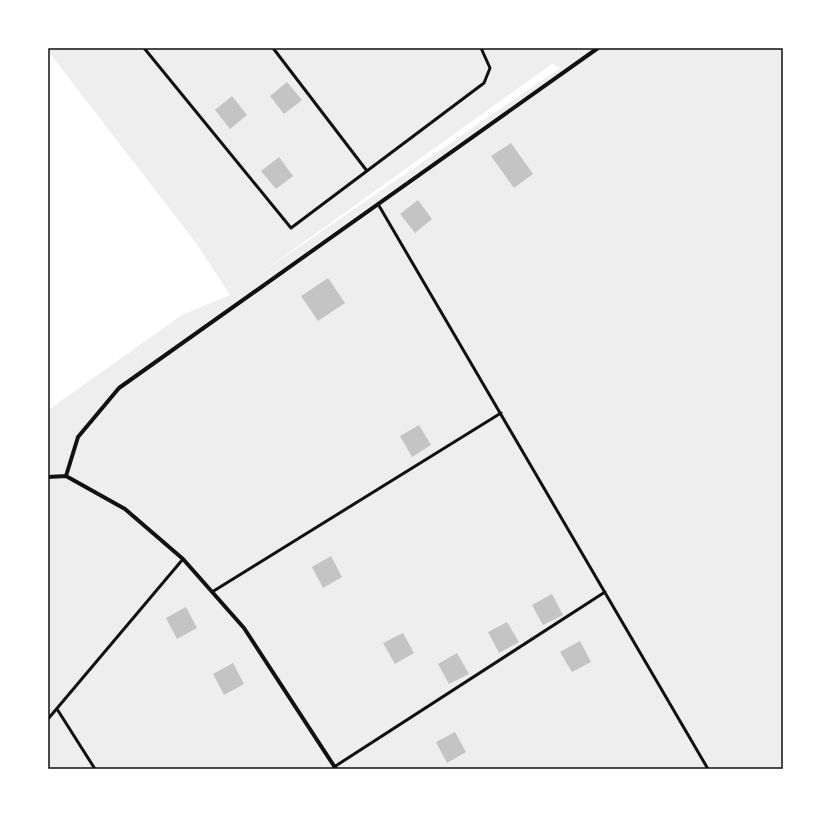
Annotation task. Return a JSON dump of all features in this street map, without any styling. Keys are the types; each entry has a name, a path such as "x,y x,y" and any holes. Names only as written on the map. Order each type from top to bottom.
{"street":[{"path":"66,476 78,437 119,388 598,48"},
{"path":"48,477 66,476 125,509 183,559 244,628 335,768"}],"lane":[{"path":"144,48 291,228 484,83 490,68 481,48"},
{"path":"273,48 368,170"},
{"path":"378,204 708,769"},
{"path":"212,592 501,413"},
{"path":"48,719 183,559"},
{"path":"335,768 605,592"},
{"path":"57,709 95,769"}],"shaded area":[{"path":"48,48 783,48 783,769 48,769 48,410 182,315 230,295 196,243 48,51","holes":["552,64 560,68 255,277"]}],"building":[{"path":"287,82 302,100 284,114 270,96"},
{"path":"232,96 247,115 230,129 215,110"},
{"path":"511,143 533,174 514,188 491,156"},
{"path":"279,157 293,176 276,189 261,171"},
{"path":"418,200 432,219 415,233 400,214"},
{"path":"328,278 345,303 318,321 301,296"},
{"path":"419,425 431,445 412,457 400,436"},
{"path":"331,556 342,577 323,588 312,567"},
{"path":"552,594 563,615 543,625 532,605"},
{"path":"186,607 197,628 177,639 166,618"},
{"path":"507,622 519,642 499,653 488,632"},
{"path":"403,633 414,653 395,664 383,643"},
{"path":"580,641 591,662 572,672 560,652"},
{"path":"457,653 469,674 449,684 438,664"},
{"path":"233,663 244,684 224,695 213,674"},
{"path":"455,732 466,752 447,763 436,742"}]}
